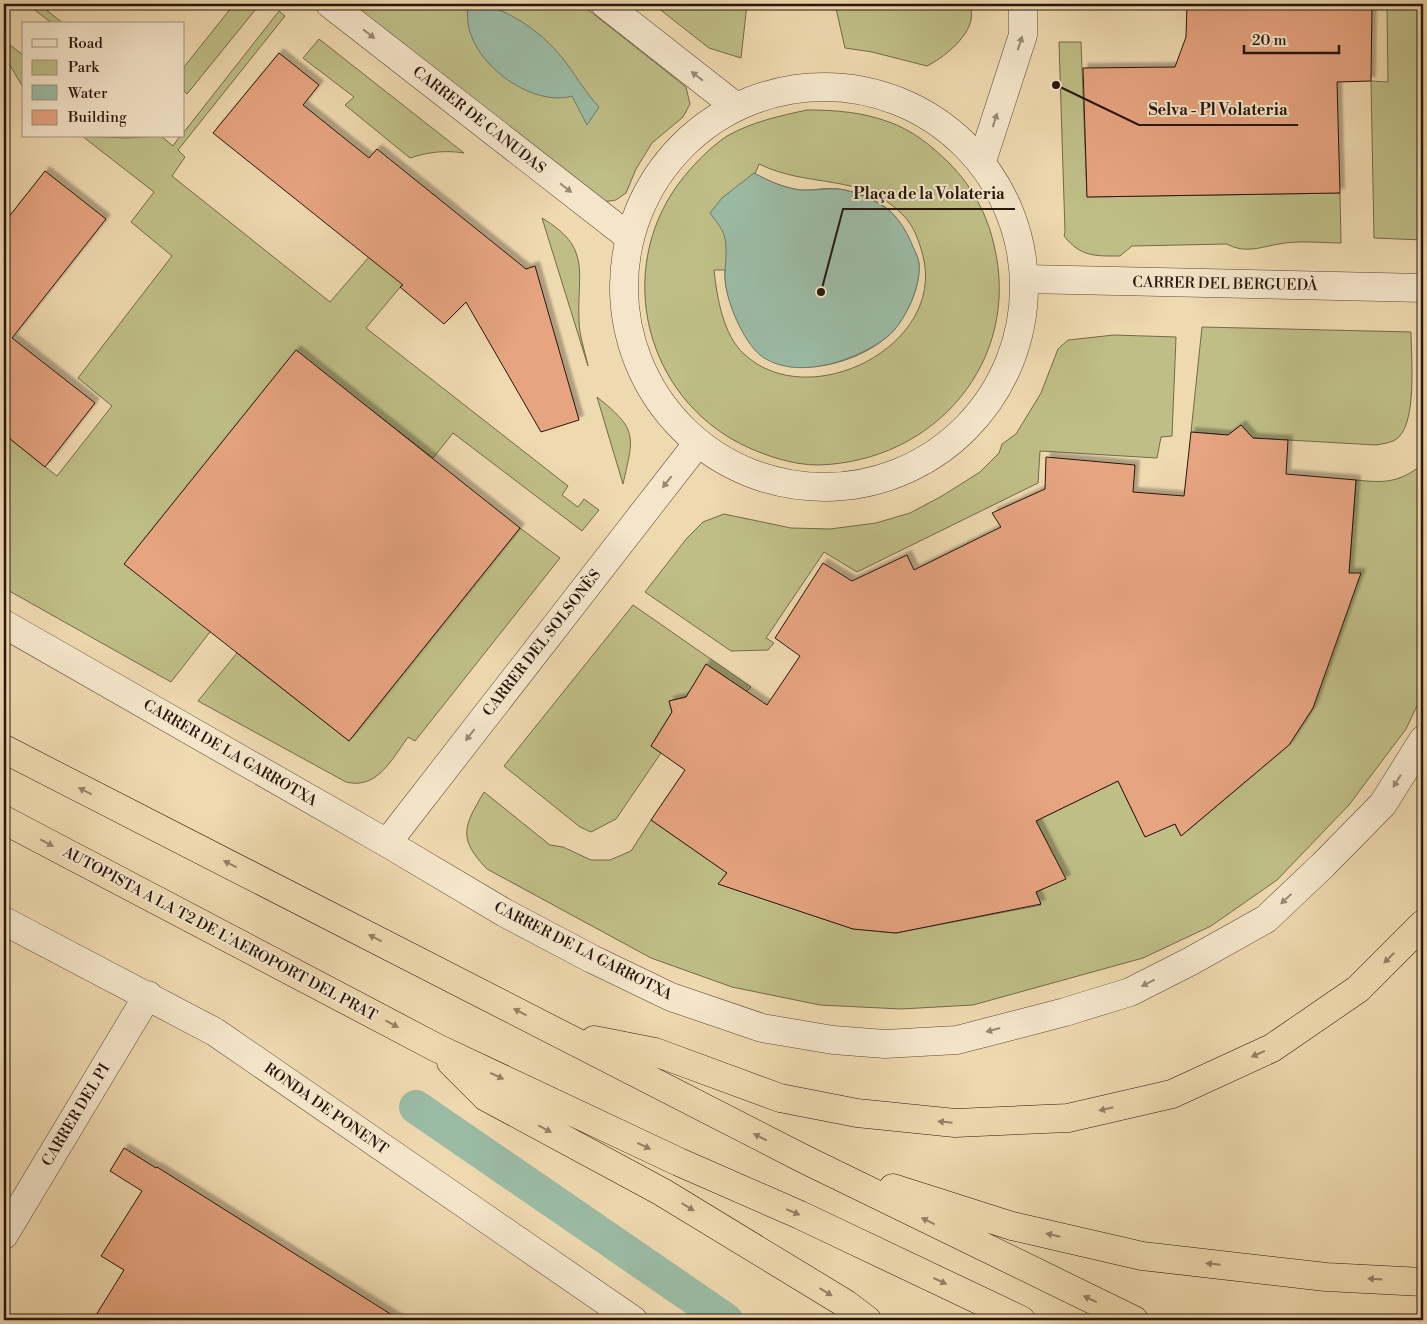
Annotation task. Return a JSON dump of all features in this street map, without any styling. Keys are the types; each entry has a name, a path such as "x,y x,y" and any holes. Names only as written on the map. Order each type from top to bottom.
{"highway":[{"path":"4,749 804,1159 1134,1320"},
{"name":"AUTOPISTA A LA T2 DE L'AEROPORT DEL PRAT","path":"4,820 437,1048"},
{"path":"563,1034 655,1052 780,1098 857,1113 955,1123 1068,1118 1172,1094 1272,1048 1358,989 1423,924"},
{"path":"437,1048 486,1097 662,1192 846,1304 867,1320"},
{"path":"437,1048 679,1162 800,1215 1021,1320"},
{"path":"804,1159 1012,1226 1142,1256 1326,1277 1423,1282"}],"street":[{"name":"CARRER DE CANUDAS","path":"330,4 628,237"},
{"path":"605,4 735,106"},
{"path":"983,158 1023,35 1023,4"},
{"path":"841,86 893,97 941,122 983,158 1004,196 1020,236 1026,279 1020,337 997,390 961,434 914,467 859,485 802,487 746,473 697,444 658,402 632,350 622,294 628,237 651,184 687,139 735,106 786,89 841,86"},
{"name":"CARRER DEL BERGUEDÀ","path":"1026,279 1423,288"},
{"name":"CARRER DEL SOLSONÈS","path":"387,842 697,444"},
{"name":"CARRER DE LA GARROTXA","path":"4,624 387,842 505,913 592,959 680,1000 762,1028 833,1040 885,1044 957,1040 1130,992 1192,961 1266,919 1383,804 1423,740"},
{"name":"RONDA DE PONENT","path":"4,921 215,1032 633,1320"},
{"name":"CARRER DEL PI","path":"4,1235 148,996"}],"green space":[{"path":"27,4 39,4 62,22 50,22"},
{"path":"226,4 260,4 187,94 185,92 185,66 231,8"},
{"path":"347,4 581,4 686,87 690,104 683,117 652,143 636,169 626,193 616,200 603,202"},
{"path":"653,4 747,4 741,58 709,48"},
{"path":"835,4 971,4 971,18 969,27 960,41 947,53 927,66 872,52 845,48"},
{"path":"1387,4 1423,4 1423,240 1374,238 1371,81 1388,82"},
{"path":"279,11 285,16 178,150 185,157 172,176 330,302 369,257 453,224 366,328 568,486 562,495 578,507 584,499 599,510 582,531 453,433 433,458 296,351 210,632 171,682 4,588 4,434 57,476 112,406 78,378 172,256 131,222 154,192 85,138 163,138 173,146 179,138 185,138 185,131"},
{"path":"319,39 464,153 437,152 410,158 345,105 354,97 303,58"},
{"path":"4,40 22,54 22,86 4,55"},
{"path":"1059,42 1081,42 1087,197 1340,193 1341,243 1294,242 1247,249 1240,249 1227,244 1132,246 1120,256 1089,254 1076,248 1064,236"},
{"path":"807,110 859,114 897,125 921,139 949,163 965,181 983,211 994,245 999,288 995,328 981,365 960,397 932,425 899,446 860,459 818,465 789,462 761,453 743,445 709,424 683,396 663,364 650,329 645,292 648,254 659,218 679,183 689,170 720,141 736,131 776,117","holes":["759,164 778,172 852,187 870,192 887,201 910,224 916,234 923,256 925,289 914,318 894,343 866,362 835,374 803,377 771,371 744,354 731,337 722,315 714,270 725,270 727,293 732,307 741,328 758,352 775,362 791,366 809,367 826,365 860,354 888,336 901,321 911,303 919,274 918,260 909,238 901,225 883,205 865,196 845,190 795,189 777,184 755,174"]},
{"path":"542,218 558,229 569,240 575,251 580,274 579,326 588,366"},
{"path":"1202,327 1411,332 1412,390 1407,421 1402,433 1393,441 1376,445 1253,438 1241,425 1228,435 1191,432"},
{"path":"1114,335 1176,337 1172,436 1161,437 1157,458 1040,451 1038,483 857,572 824,552 766,638 774,643 768,650 731,651 645,592 687,538 703,522 724,514 791,528 830,529 876,523 910,513 942,496 980,472 999,453 1002,444 1016,434 1041,393 1058,349 1068,340"},
{"path":"597,397 620,418 630,434 629,454 623,484"},
{"path":"1423,464 1423,693 1406,729 1349,805 1277,880 1211,926 1143,958 973,1005 901,1009 820,1005 732,987 651,958 487,869 471,849 467,832 468,823 484,792 550,845 563,847 591,860 610,860 631,851 651,820 727,873 719,884 853,929 896,933 1041,905 1036,892 1065,879 1036,821 1118,781 1145,837 1175,824 1181,836 1289,745 1313,708 1349,573 1356,480 1391,480 1406,475"},
{"path":"520,528 560,558 415,741 408,737 390,763 375,777 357,783 346,782 198,701 237,653 349,741"},
{"path":"633,605 751,687 746,692 706,665 686,697 669,701 672,712 651,746 661,753 616,819 591,832 580,827 504,766"}],"water":[{"path":"469,4 483,5 511,15 537,32 548,42 599,107 587,125 572,96 554,98 536,94 517,86 499,73 484,58 473,41 468,23"},
{"path":"754,173 777,184 794,189 838,189 857,194 882,205 898,219 917,255 919,272 918,282 911,303 900,323 887,337 859,354 825,365 807,367 790,367 774,363 754,349 741,330 728,296 725,277 726,251 724,235 710,213 722,198"}],"building":[{"path":"1187,4 1372,4 1371,81 1337,82 1340,193 1087,197 1083,68 1175,67 1186,37"},
{"path":"279,53 319,85 303,105 369,158 377,149 526,269 535,266 579,420 541,432 466,302 444,324 400,287 403,285 213,133"},
{"path":"45,171 106,219 12,338 95,403 45,467 4,434 4,223"},
{"path":"296,350 520,528 349,741 124,564"},
{"path":"1241,425 1253,438 1288,440 1286,474 1356,480 1349,573 1361,573 1313,708 1289,745 1181,836 1175,824 1145,837 1118,781 1036,821 1066,879 1036,892 1041,904 896,933 853,929 718,884 727,873 651,820 685,770 651,746 672,712 669,701 686,697 706,664 767,705 800,656 775,638 823,563 852,581 907,555 914,570 1001,527 992,513 1045,489 1046,457 1135,465 1133,492 1184,496 1191,432 1228,435"},
{"path":"124,1148 400,1320 93,1320 124,1270 101,1256 142,1191 110,1171"}],"waterway":[{"path":"416,1107 726,1320"}],"place":[{"name":"Selva - Pl Volateria","path":"1056,85"},
{"name":"Plaça de la Volateria","path":"821,292"}]}
